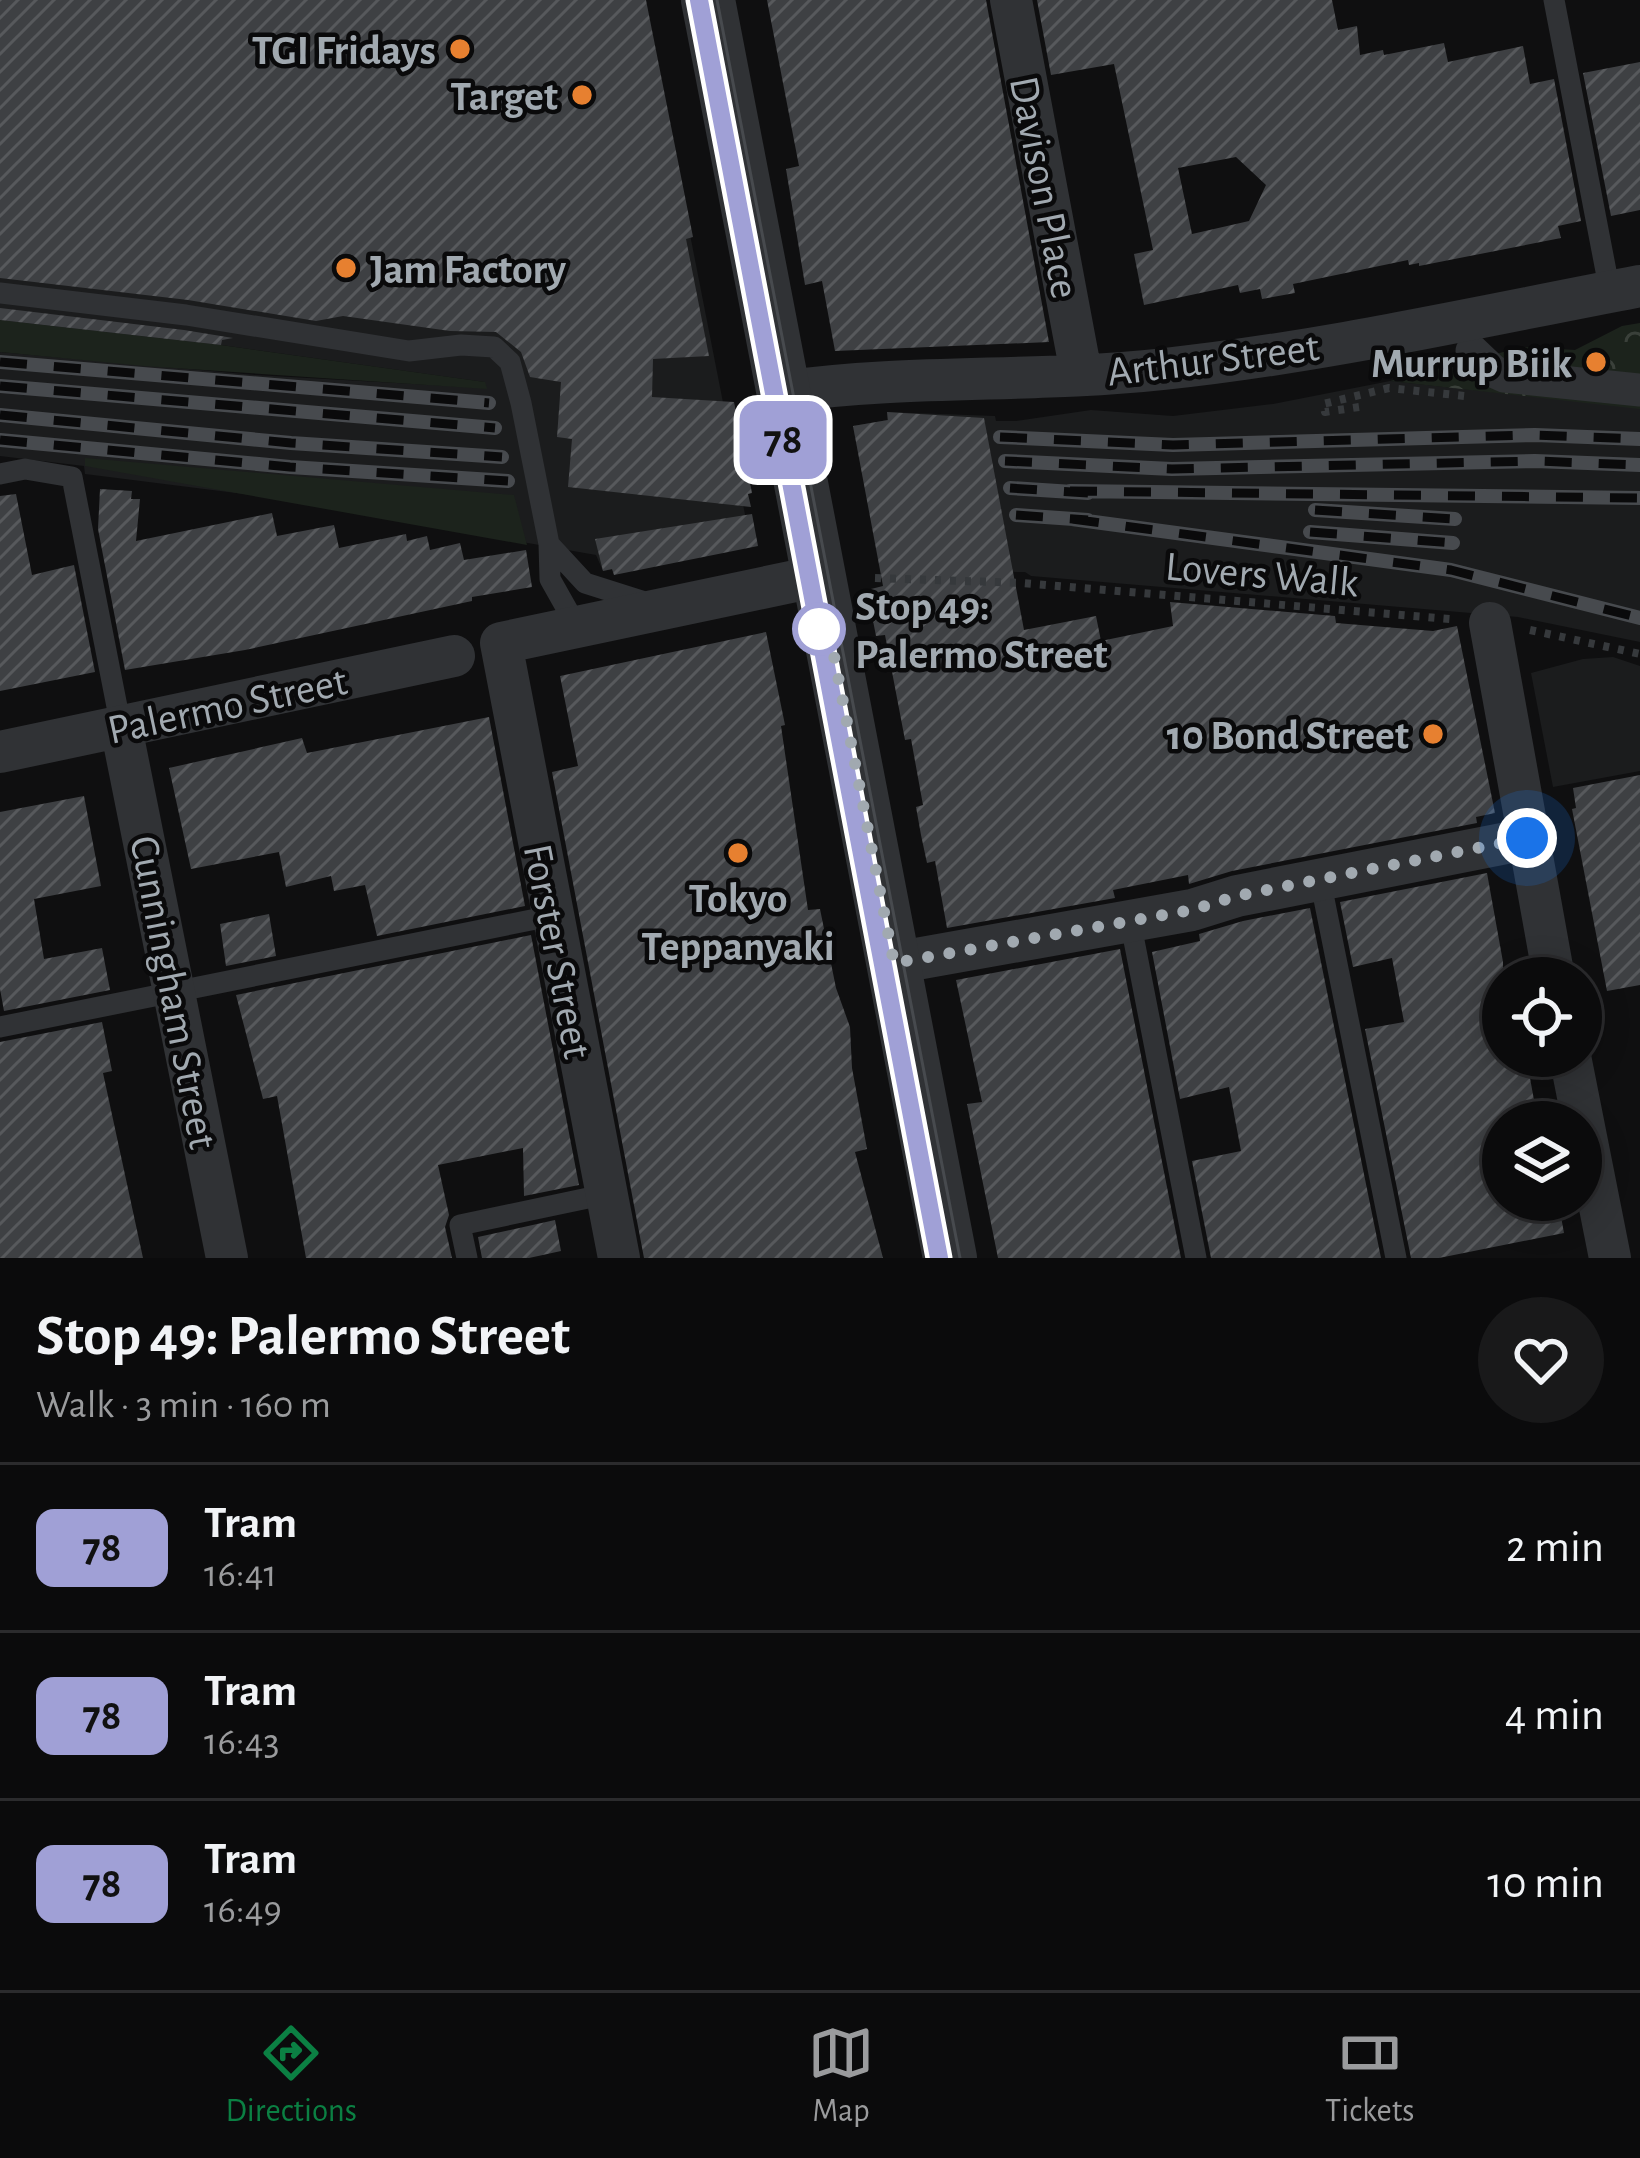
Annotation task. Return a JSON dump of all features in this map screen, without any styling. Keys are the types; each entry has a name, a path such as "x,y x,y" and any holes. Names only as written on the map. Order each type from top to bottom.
{"street":[{"path":"708,0 950,1258"},
{"name":"Davison Place","path":"1011,0 1081,373"},
{"name":"Arthur Street","path":"782,392 836,383 1233,361 1625,289"},
{"path":"1472,351 1504,376 1640,390"},
{"path":"577,627 818,576"},
{"path":"1490,623 1551,957"},
{"name":"Forster Street","path":"577,627 501,643 619,1258"},
{"name":"Palermo Street","path":"0,752 454,656"},
{"name":"Cunningham Street","path":"121,727 227,1258"},
{"path":"894,963 1527,838"},
{"path":"1574,1077 1610,1258"}],"lane":[{"path":"1554,0 1625,289"},
{"path":"0,293 186,315 392,349 494,347 512,369 550,544 550,579 577,627"},
{"path":"0,473 25,469 72,478 121,727"},
{"path":"550,544 585,583 667,608"},
{"path":"1320,879 1396,1258"},
{"path":"0,1027 551,916"},
{"path":"1130,920 1196,1258"},
{"path":"466,1258 460,1225 607,1194"}],"path":[{"path":"1354,407 1325,412 1323,404 1389,388"},
{"name":"Lovers Walk","path":"875,578 1022,583 1490,623 1640,654"}],"shaded area":[{"name":"Jam Factory","path":"0,0 644,0 751,545 603,571 596,555 260,496 85,474 84,466 0,456 0,352 255,375 486,388 484,382 221,345 0,320"},
{"path":"1390,381 1640,408 1640,642 1518,617 1025,572 881,570 853,426 887,420 887,412 995,416 996,421 1091,410 1173,416 1273,404"},
{"path":"1613,657 1640,666 1640,771 1553,787 1531,673 1583,659"}],"green space":[{"path":"0,320 485,382 487,389 0,352"},
{"path":"1640,323 1640,409 1390,381 1523,347 1575,350 1622,326"},
{"path":"85,458 514,495 527,545 85,466"}],"building":[{"name":"Jam Factory","path":"0,0 646,0 693,237 686,239 709,356 653,359 652,397 734,402 751,507 568,487 572,439 557,437 561,382 530,377 521,352 496,332 450,331 343,316 316,321 0,278"},
{"path":"767,0 986,0 1049,342 835,351 822,281 805,285 786,169 799,166"},
{"path":"1037,0 1332,0 1338,30 1357,26 1360,55 1444,43 1448,62 1523,46 1530,84 1554,79 1581,221 1558,226 1561,238 1419,266 1409,265 1408,260 1293,284 1295,293 1262,299 1260,289 1240,293 1238,285 1144,305 1134,254 1153,250 1114,64 1051,75","holes":["1236,157 1266,185 1249,221 1192,234 1178,168"]},
{"path":"1640,62 1640,210 1611,216 1583,73"},
{"path":"0,308 233,338 222,340 221,345 0,320"},
{"path":"887,412 984,418 1024,630 1096,616 1101,641 1173,626 1170,602 1335,616 1336,623 1433,631 1457,626 1495,813 1476,817 1477,823 1232,871 1189,884 1188,875 1113,890 1115,898 947,928 935,861 927,863 921,835 916,807 923,805 911,739 905,740 885,635 876,636 867,590 883,586 853,426 888,420"},
{"path":"100,489 132,491 131,499 140,499 136,541 272,513 277,536 334,525 339,548 406,534 407,541 427,536 430,550 460,543 464,560 526,550 532,587 245,650 125,670 98,529"},
{"path":"16,494 32,575 74,565 95,672 0,691 0,496"},
{"path":"752,514 758,546 614,575 612,569 603,571 595,539"},
{"path":"766,632 785,725 781,726 808,910 820,909 836,988 850,1027 852,1068 867,1149 855,1152 883,1258 644,1258 552,772 578,766 560,676"},
{"path":"489,717 525,906 377,936 365,885 334,891 331,876 286,887 279,852 191,869 169,768 302,738 307,753"},
{"path":"1640,775 1640,985 1607,991 1572,809 1576,808 1573,788"},
{"path":"84,796 101,886 34,899 44,959 102,948 110,990 4,1011 0,812"},
{"path":"1487,873 1502,957 1482,957 1482,1077 1530,1077 1534,1101 1482,1101 1482,1221 1562,1221 1564,1233 1439,1258 1411,1258 1365,1029 1404,1022 1392,958 1353,967 1340,902"},
{"path":"1310,908 1381,1258 1211,1258 1192,1161 1241,1151 1229,1087 1180,1099 1152,952 1200,941 1199,934 1243,921"},
{"path":"269,914 276,956 226,966 220,924"},
{"path":"531,935 579,1185 524,1196 523,1148 438,1165 452,1258 306,1258 277,1096 263,1099 236,995"},
{"path":"1120,949 1181,1258 998,1258 967,1104 982,1102 956,980"},
{"path":"102,1022 112,1071 103,1073 143,1258 0,1258 0,1042"},
{"path":"555,1220 561,1251 529,1258 482,1258 478,1237"}],"tram line":[{"path":"699,0 939,1258"},
{"name":"78","path":"699,0 939,1258"},
{"path":"717,0 960,1258"}],"railway":[{"path":"0,362 489,403"},
{"path":"0,386 495,428"},
{"path":"0,415 291,443 502,457"},
{"path":"1000,437 1173,445 1535,435 1640,439"},
{"path":"0,440 508,481"},
{"path":"1005,461 1172,469 1535,461 1640,465"},
{"path":"1010,488 1088,493"},
{"path":"1070,491 1640,498"},
{"path":"1315,510 1455,519"},
{"path":"1016,515 1088,520"},
{"path":"1072,519 1451,570 1640,618"},
{"path":"1310,532 1453,543"}],"place":[{"name":"TGI Fridays","path":"460,49"},
{"name":"Target","path":"582,95"},
{"name":"Jam Factory","path":"346,268"},
{"name":"Murrup Biik","path":"1596,362"},
{"name":"Stop 49: Palermo Street","path":"819,629"},
{"name":"10 Bond Street","path":"1433,734"},
{"name":"Tokyo Teppanyaki","path":"738,853"}],"route":[{"path":"819,629 828,625 894,963 1192,910 1237,896 1527,838"}]}
